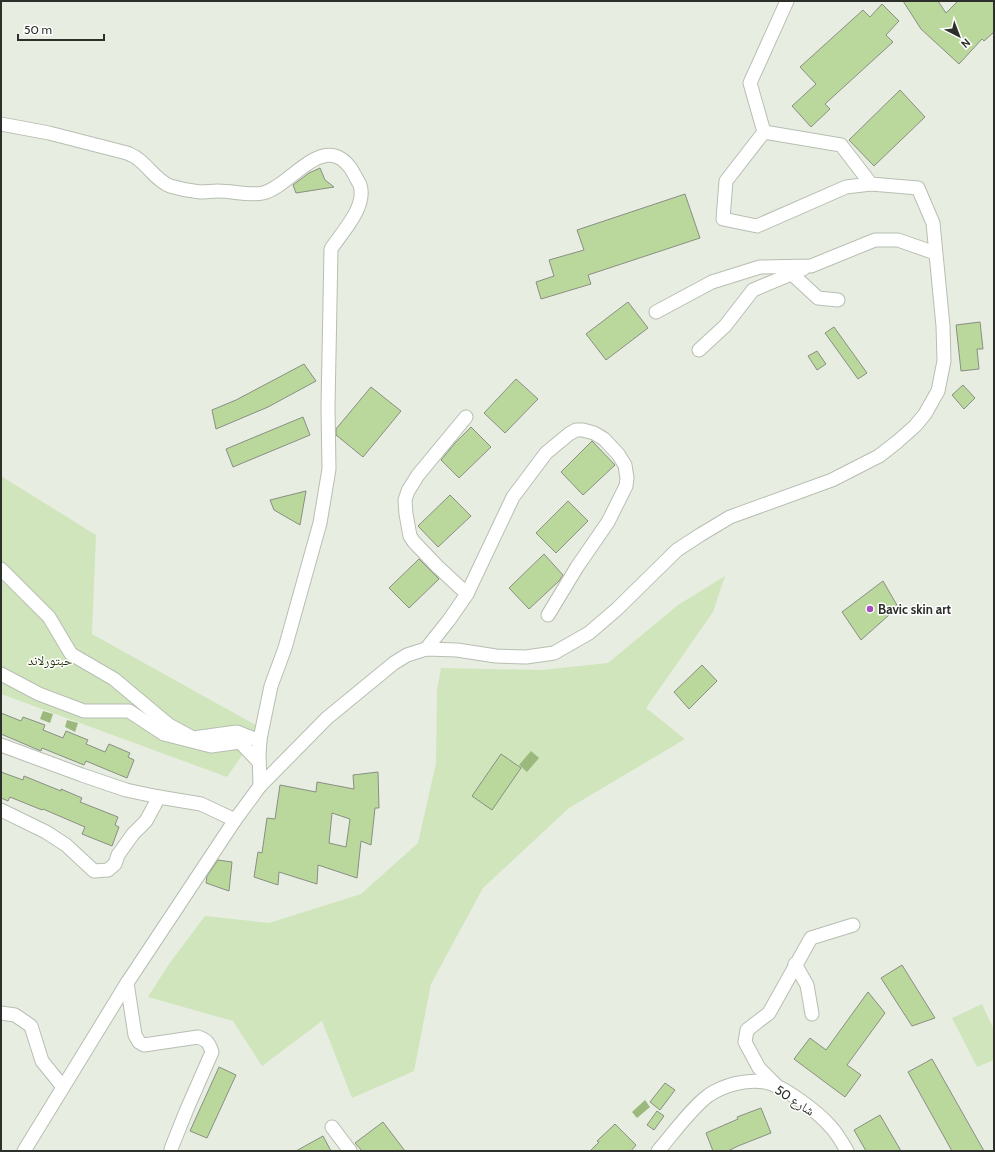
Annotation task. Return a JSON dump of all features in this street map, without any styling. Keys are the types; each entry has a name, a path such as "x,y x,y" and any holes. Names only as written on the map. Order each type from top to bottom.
{"street":[{"path":"764,132 750,83 787,1"},
{"path":"1,124 49,133 127,153 138,158 158,178 168,185 182,189 200,192 264,192 275,187 307,164 323,156 335,156 344,162 352,170 360,186 361,198 356,212 344,233 331,249 328,408 329,469 320,523 285,648 271,686 260,742 260,786"},
{"path":"24,1151 127,983 235,820 260,786 327,718 394,663 407,655 426,649 457,650 496,656 526,657 554,653 594,628 617,609 678,550 700,534 730,517 832,480 879,456 915,426 925,414 938,391 944,361 943,326 933,223 918,188 871,184 846,187 757,226 724,219 726,181 764,132"},
{"path":"764,132 841,145 871,184"},
{"path":"699,350 725,326 753,290 875,240 898,240 935,252"},
{"path":"656,312 712,282 760,267 811,266"},
{"path":"792,274 818,298 838,300"},
{"path":"466,417 418,476 408,491 405,500 410,536 437,566 467,594"},
{"path":"426,649 467,594 513,498 546,453 560,440 576,430 583,430 594,433 604,439 618,454 625,465 627,478 626,486 608,522 577,567 548,615"},
{"path":"1,569 48,617 71,654 114,679 169,725 193,738 237,732 260,742"},
{"path":"1,674 39,694 84,711 129,711 164,734 211,746 240,742 259,762"},
{"path":"1,746 126,790 201,804 235,820"},
{"path":"1,810 46,832 66,845 94,871 108,870 115,864 118,855 133,834 146,821 159,797"},
{"path":"779,1087 759,1068 745,1042 748,1030 769,1013 795,964 811,938 853,925"},
{"path":"795,964 807,986 812,1014"},
{"path":"127,983 135,1035 139,1042 144,1045 198,1037 206,1039 212,1052 171,1149"},
{"path":"1,1013 15,1015 31,1026 42,1061 63,1087"},
{"name":"شارع 50","path":"658,1151 685,1118 708,1095 727,1085 744,1082 764,1082 779,1087 797,1098 829,1124 847,1151"},
{"path":"332,1128 350,1151"}],"green space":[{"name":"حبتورلاند","path":"1,476 96,535 92,634 261,728 227,777 1,694"},
{"path":"725,576 713,612 646,708 685,739 569,808 483,888 431,984 414,1071 352,1098 322,1021 262,1066 233,1021 148,997 169,964 205,916 269,923 361,894 418,843 436,763 437,690 441,668 541,670 608,663 678,605"},
{"path":"982,1004 994,1030 994,1060 977,1067 952,1018"}],"shaded area":[{"path":"43,711 53,714 50,723 40,719"},
{"path":"67,720 78,723 75,732 65,727"},
{"path":"531,751 539,758 527,772 519,765"},
{"path":"645,1100 650,1107 637,1118 632,1112"}],"building":[{"path":"903,1 938,1 946,13 958,1 994,1 994,32 984,41 982,39 959,64 921,29"},
{"path":"882,4 899,21 886,35 893,42 825,104 830,109 811,127 792,106 816,84 800,67 863,10 870,17"},
{"path":"900,90 925,117 874,166 849,140"},
{"path":"320,168 325,180 334,187 296,193 293,185 309,173"},
{"path":"685,194 700,238 588,275 591,284 541,299 536,282 554,276 549,260 584,250 577,230"},
{"path":"628,302 648,328 606,360 586,334"},
{"path":"980,322 983,349 977,349 979,369 961,371 956,325"},
{"path":"834,327 867,373 858,379 825,333"},
{"path":"817,351 826,364 817,370 808,356"},
{"path":"304,364 316,381 268,407 216,429 212,410 236,400"},
{"path":"516,379 538,399 505,433 484,413"},
{"path":"963,385 975,398 964,409 952,395"},
{"path":"371,387 401,411 363,457 336,435 336,429"},
{"path":"303,417 310,435 233,467 226,449"},
{"path":"471,427 491,447 459,478 441,460"},
{"path":"592,441 615,465 583,495 561,472"},
{"path":"306,491 300,525 274,510 270,500"},
{"path":"450,495 471,516 438,547 418,526"},
{"path":"568,501 588,521 556,553 536,533"},
{"path":"544,554 563,575 559,581 529,609 509,588"},
{"path":"419,559 439,579 409,608 389,588"},
{"name":"Bavic skin art","path":"883,581 898,607 861,640 842,612"},
{"path":"702,665 717,681 689,709 674,692"},
{"path":"1,713 21,721 23,717 45,725 43,730 63,738 66,731 88,740 86,744 105,752 109,744 130,753 128,757 134,760 127,778 86,761 84,765 42,748 41,751 1,734"},
{"path":"501,754 521,768 492,810 472,796"},
{"path":"1,772 23,780 24,776 61,791 61,789 82,798 80,802 118,817 115,825 119,827 112,846 82,834 85,827 10,797 8,801 1,798"},
{"path":"378,772 379,808 375,808 371,845 361,841 357,878 318,865 317,884 279,872 278,885 254,877 258,852 262,853 267,818 275,819 280,785 316,792 317,782 354,789 353,775","holes":["332,813 350,819 346,847 329,843"]},
{"path":"218,860 232,862 229,891 206,883 207,876"},
{"path":"902,965 935,1018 912,1026 881,978"},
{"path":"868,992 885,1013 847,1065 861,1075 845,1097 794,1059 810,1038 826,1050"},
{"path":"932,1059 984,1151 952,1151 908,1072"},
{"path":"219,1067 236,1075 207,1138 190,1131"},
{"path":"665,1083 675,1090 660,1110 650,1102"},
{"path":"761,1108 771,1133 728,1151 713,1151 706,1133 738,1119 737,1117"},
{"path":"657,1111 664,1116 654,1130 647,1125"},
{"path":"880,1115 901,1151 866,1151 854,1130"},
{"path":"383,1122 405,1151 362,1151 355,1143"},
{"path":"615,1124 636,1145 631,1151 590,1151 599,1142 597,1141"},
{"path":"323,1136 331,1151 296,1151"}],"place":[{"name":"Bavic skin art","path":"870,609"}]}
